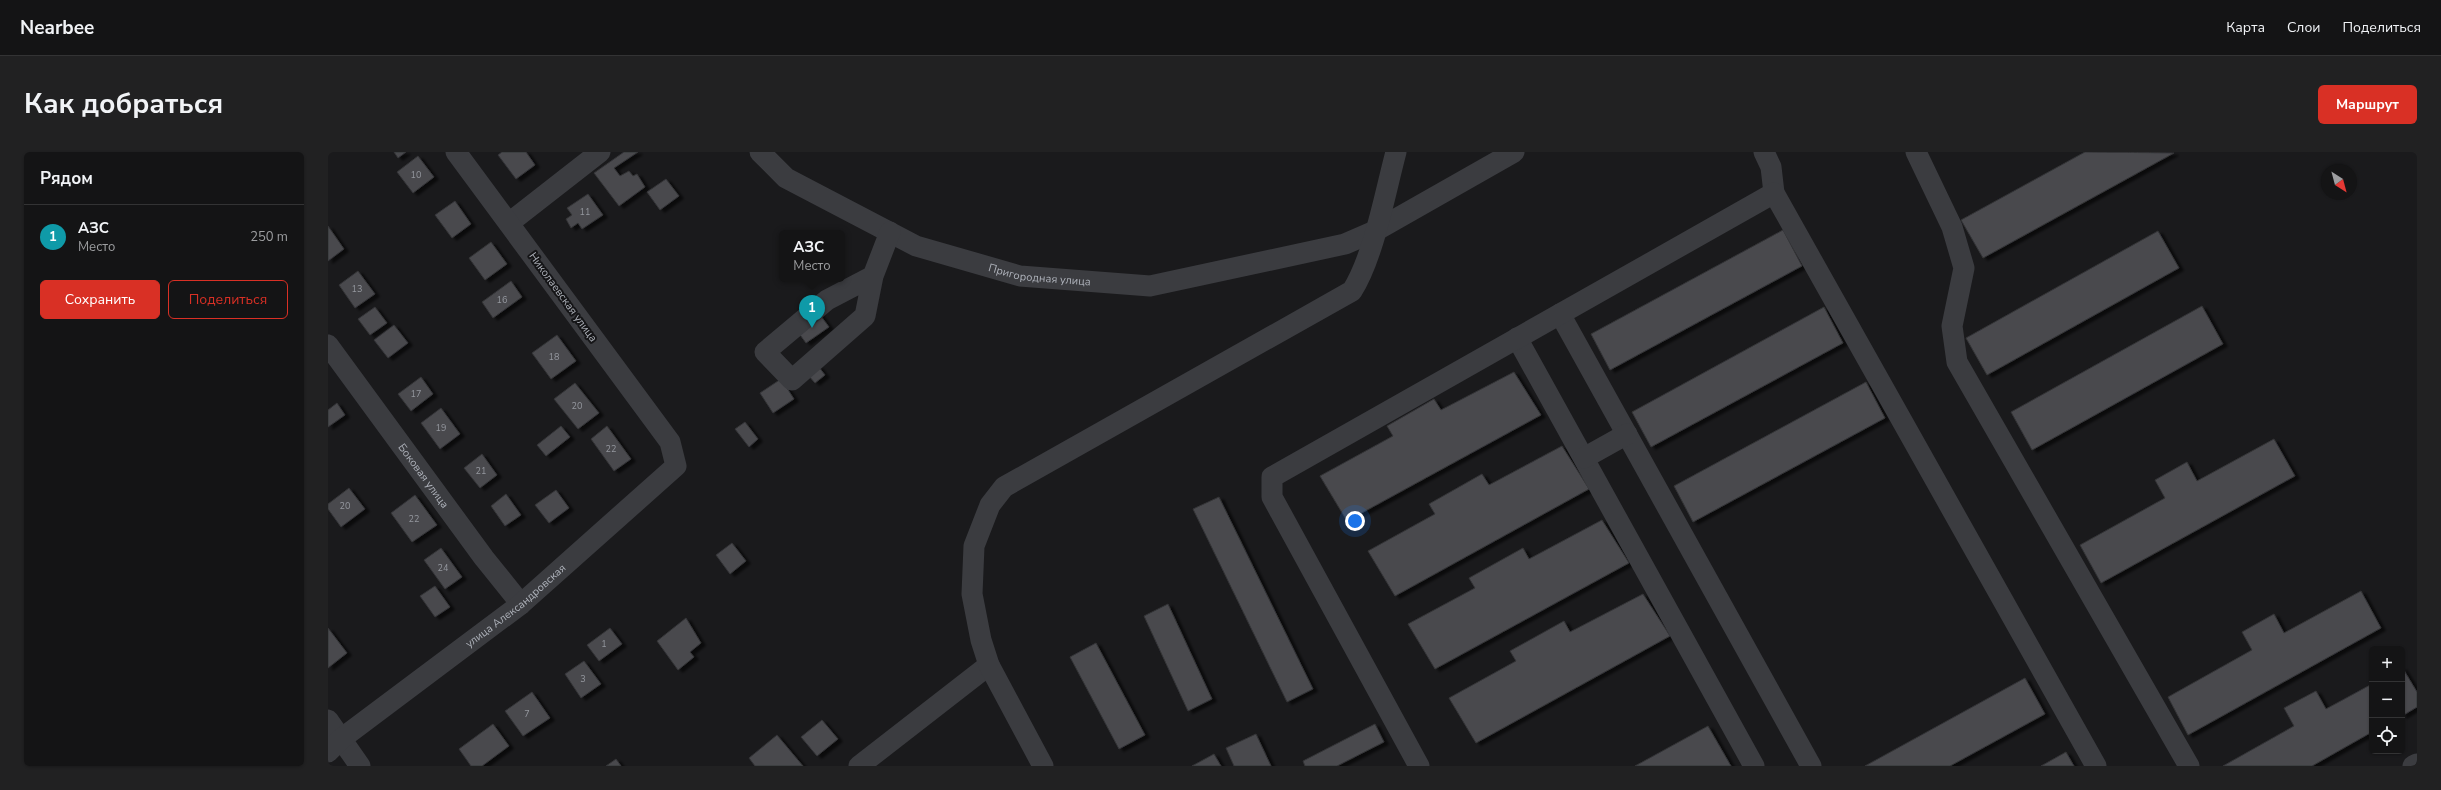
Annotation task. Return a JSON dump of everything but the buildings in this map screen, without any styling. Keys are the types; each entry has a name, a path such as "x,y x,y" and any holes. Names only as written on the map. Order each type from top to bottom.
{"street":[{"name":"Николаевская улица","path":"456,152 670,442"},
{"path":"509,223 600,152"},
{"name":"Пригородная улица","path":"760,152 786,178 916,246 1020,276 1150,286 1346,244 1375,231 1514,152"},
{"path":"1044,766 989,665 981,640 972,594 974,546 990,505 1004,487 1352,291 1357,283 1375,231 1396,152"},
{"path":"1764,152 1771,167 1774,193 2096,766"},
{"path":"1916,152 1952,227 1964,268 1952,326 1956,362 2189,766"},
{"path":"1419,766 1272,497 1272,477 1774,193"},
{"path":"873,276 827,300 765,352 792,380 865,316 873,276 890,232"},
{"path":"1560,314 1811,766"},
{"path":"1518,338 1754,766"},
{"name":"Боковая улица","path":"328,345 484,558 521,604"},
{"path":"1584,458 1627,434"},
{"name":"улица Александровская","path":"334,746 521,604 676,466 670,442"},
{"path":"859,766 989,665"},
{"path":"328,720 334,746 360,766"}],"place":[{"name":"АЗС","path":"812,328"}]}
